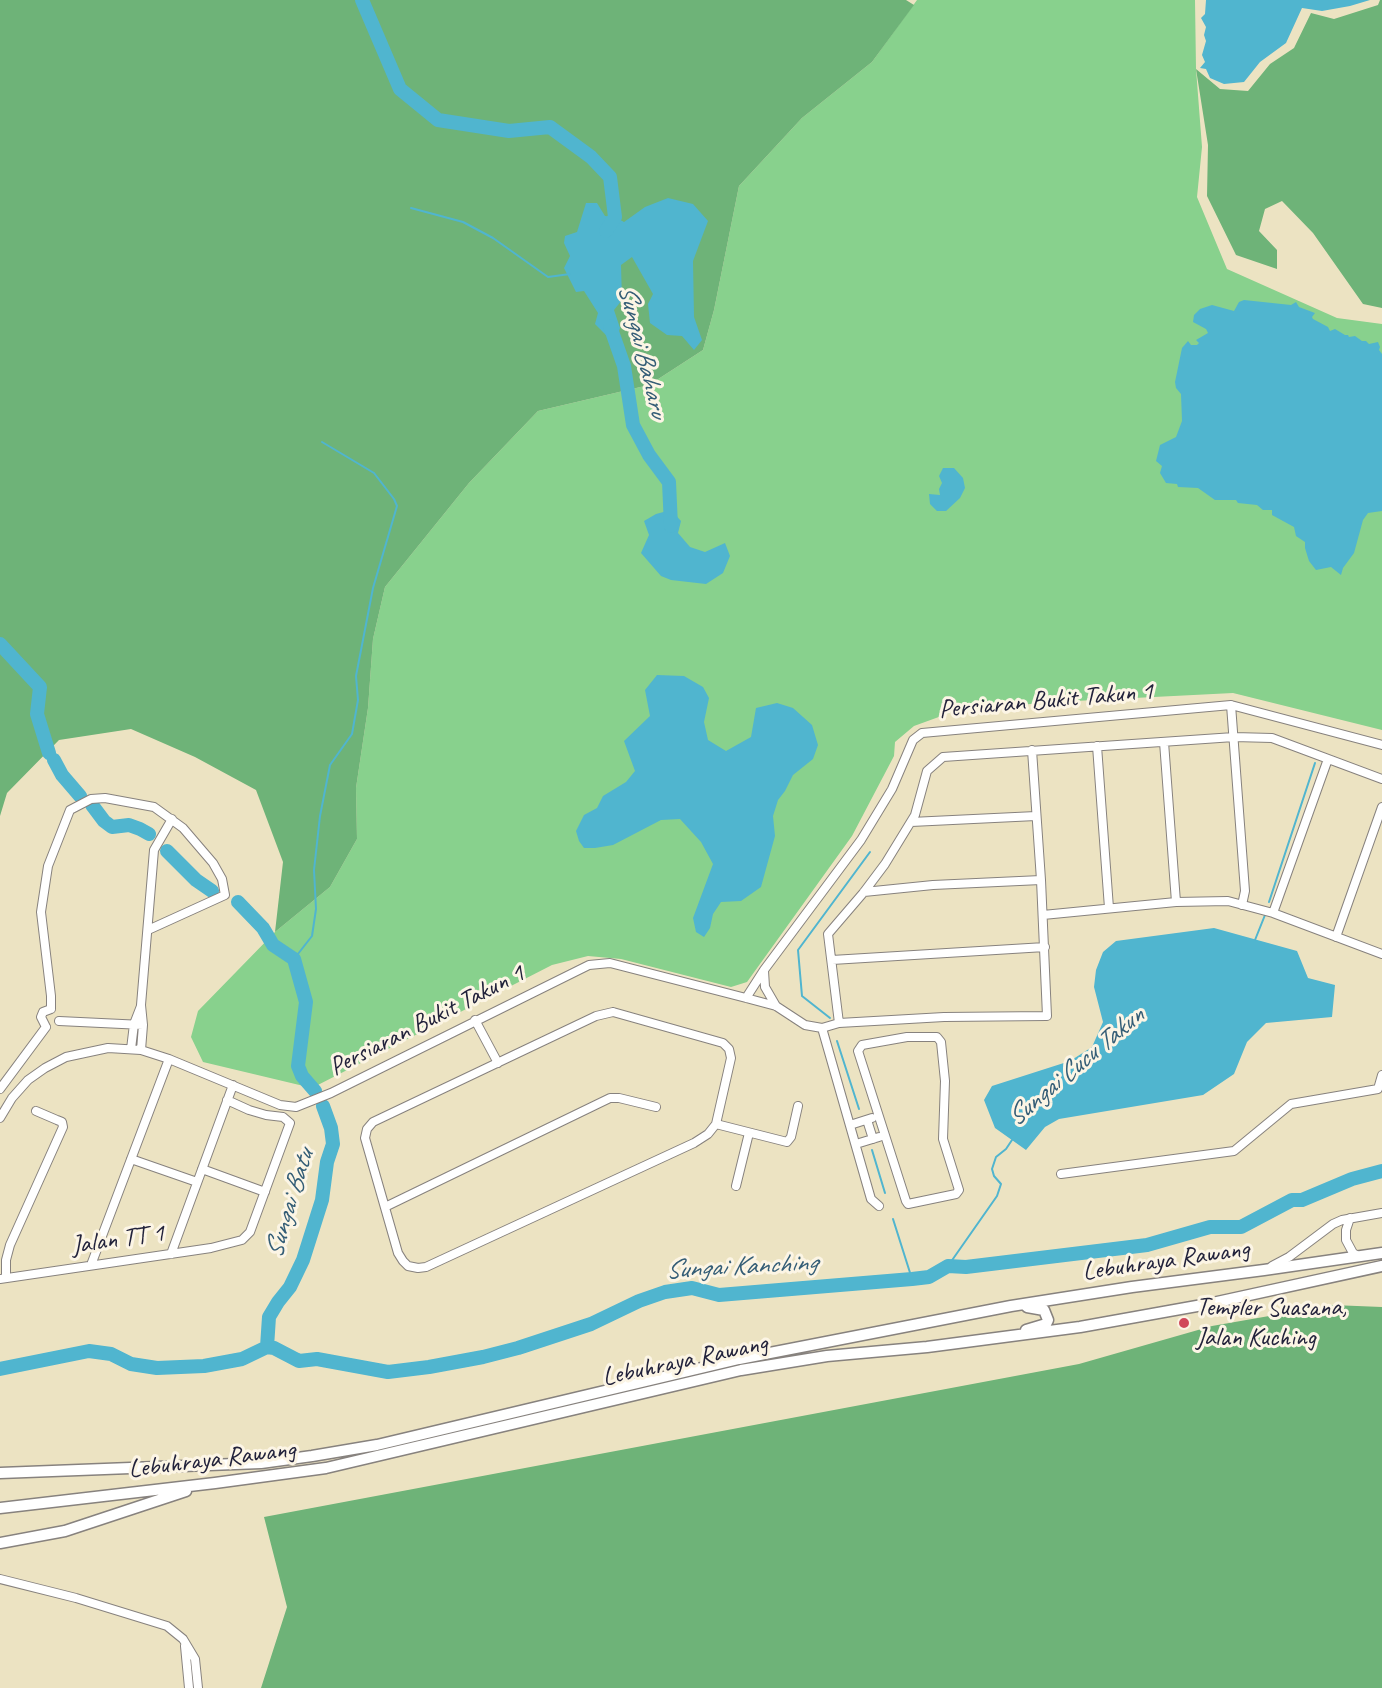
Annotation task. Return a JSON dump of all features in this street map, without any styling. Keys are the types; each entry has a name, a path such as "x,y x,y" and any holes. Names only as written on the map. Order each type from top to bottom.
{"highway":[{"name":"Lebuhraya Rawang","path":"0,1473 261,1463 312,1456 377,1445 739,1359 1011,1306 1382,1253"},
{"name":"Lebuhraya Rawang","path":"0,1508 326,1468 741,1370 827,1356 1008,1338 1080,1328 1208,1304 1382,1266"},
{"path":"1008,1338 1046,1324 1048,1320 1044,1310 1011,1306"},
{"path":"0,1543 65,1531 184,1491 215,1483"}],"street":[{"path":"1232,705 1245,891 1242,905"},
{"name":"Persiaran Bukit Takun 1","path":"764,970 861,840 892,789 913,740 922,733 1232,705 1382,745"},
{"path":"839,1023 828,933 885,864 915,815 927,771 943,757 1234,737 1272,738 1382,779"},
{"path":"1164,742 1176,902"},
{"path":"1097,746 1109,908"},
{"path":"879,1206 872,1199 822,1028 839,1023 944,1017 1047,1016 1045,947 1032,750"},
{"path":"1274,913 1328,759"},
{"path":"59,1021 58,1016 51,1009 41,912 48,866 70,810 91,799 105,798 154,807 183,828 213,863 222,879 225,896 148,930"},
{"path":"1336,937 1382,807"},
{"path":"911,822 1036,816"},
{"path":"141,1050 143,1025 141,1005 154,850 172,819"},
{"path":"864,892 933,885 1041,880"},
{"path":"1043,915 1176,902 1228,901 1274,913 1382,954"},
{"path":"832,960 1045,947"},
{"name":"Persiaran Bukit Takun 1","path":"0,1118 12,1098 28,1080 45,1068 66,1057 108,1048 141,1050 169,1059 280,1105 296,1107 331,1093 589,965 610,963 776,1006 805,1025 822,1028"},
{"path":"746,998 764,970"},
{"path":"764,970 765,987 776,1006"},
{"path":"132,1049 134,1024 141,1005"},
{"path":"46,1027 41,1017 43,1012 51,1009"},
{"path":"613,1012 723,1043 729,1049 731,1058 716,1124 708,1134 694,1143 426,1267 408,1266 398,1253 365,1138 367,1129 373,1122 498,1063 596,1016 613,1012"},
{"path":"475,1020 498,1063"},
{"path":"59,1021 143,1025"},
{"path":"46,1027 54,1027 59,1021"},
{"path":"0,1089 46,1027"},
{"path":"907,1036 937,1037 941,1042 945,1081 943,1139 959,1190 956,1194 907,1203 858,1051 862,1045 907,1036"},
{"path":"91,1265 169,1059"},
{"path":"1061,1174 1234,1151 1291,1104 1378,1089 1382,1075"},
{"path":"171,1254 233,1085"},
{"path":"385,1207 610,1098 656,1107"},
{"path":"202,1169 265,1192 290,1123 283,1117 266,1116 227,1100"},
{"path":"716,1124 787,1142 791,1137 798,1106"},
{"path":"3,1278 10,1245 63,1126 62,1122 36,1111"},
{"path":"850,1125 869,1119 876,1138 856,1144"},
{"path":"736,1186 749,1133"},
{"path":"131,1159 197,1182"},
{"name":"Jalan TT 1","path":"3,1278 211,1248 242,1240 250,1232 265,1192"},
{"path":"1264,1270 1289,1257 1333,1224 1350,1218 1382,1213"},
{"path":"1350,1218 1346,1240 1353,1253 1358,1256"},
{"path":"0,1579 155,1620 167,1626 183,1639 195,1659 198,1688"},
{"path":"183,1639 188,1658 189,1688"}],"green space":[{"path":"0,0 906,0 914,5 872,62 802,118 739,186 714,310 703,350 649,385 538,411 469,483 385,587 373,639 368,708 356,788 357,839 330,887 275,932 283,862 256,790 195,757 131,729 59,740 7,793 0,816"},
{"path":"917,0 1195,0 1196,69 1202,147 1197,197 1227,269 1337,318 1382,324 1382,730 1233,693 1055,702 958,710 914,726 895,742 894,756 852,836 747,982 731,987 621,959 588,956 552,965 312,1088 203,1062 191,1037 198,1011 275,932 330,887 357,839 356,788 368,708 373,639 385,587 469,483 538,411 649,385 703,350 714,310 739,186 802,118 872,62"},
{"path":"1382,0 1382,308 1363,304 1313,233 1282,201 1265,209 1259,231 1277,250 1277,269 1236,255 1207,196 1208,145 1196,69 1220,89 1248,91 1270,64 1294,48 1311,13 1334,19 1378,5"},
{"path":"1332,1305 1382,1307 1382,1688 261,1688 287,1607 264,1517 1079,1364 1212,1326"}],"water":[{"path":"1206,0 1370,0 1322,11 1302,8 1286,43 1260,62 1244,82 1224,84 1210,78 1206,69 1200,68 1205,62 1202,55 1206,41 1204,35 1206,27 1201,18 1205,14"},
{"path":"668,198 693,204 708,221 693,261 694,317 702,340 694,350 682,336 667,335 650,323 648,304 653,294 632,257 621,265 622,300 614,310 620,328 616,341 610,339 595,324 598,313 584,291 576,292 564,268 570,256 564,243 565,236 577,232 586,203 597,203 605,216 615,217 624,222 645,207"},
{"path":"1244,300 1291,305 1296,302 1299,307 1315,313 1313,319 1328,327 1330,331 1335,329 1369,344 1378,342 1380,347 1382,354 1382,511 1368,513 1363,520 1354,553 1343,568 1341,575 1331,567 1316,570 1309,561 1305,542 1296,536 1294,527 1272,515 1272,510 1263,510 1257,505 1238,503 1236,500 1215,500 1198,488 1178,487 1177,484 1166,483 1160,473 1162,466 1156,461 1160,445 1176,437 1182,421 1181,394 1175,382 1182,348 1188,341 1191,345 1197,345 1199,343 1196,340 1208,333 1206,329 1193,322 1194,315 1200,309 1212,305 1234,311 1239,302"},
{"path":"943,468 954,468 963,478 965,488 960,498 946,511 937,511 930,504 929,494 940,495 939,489 942,483 939,476"},
{"path":"671,510 681,521 678,533 690,547 705,552 725,543 730,556 723,573 706,584 671,580 661,576 641,553 649,535 644,521 656,514"},
{"path":"657,675 684,676 703,687 709,698 704,722 708,740 726,751 751,737 756,708 777,703 793,708 812,725 818,745 813,759 793,775 778,800 773,816 775,836 761,887 741,901 721,902 713,914 710,928 704,937 696,932 693,918 713,864 701,842 680,819 661,820 613,845 595,848 584,848 576,831 584,815 597,808 603,796 626,782 635,771 624,741 650,716 645,690"},
{"path":"1214,928 1297,951 1308,978 1335,985 1332,1017 1266,1023 1247,1042 1234,1074 1203,1095 1059,1119 1045,1127 1026,1150 995,1128 984,1100 992,1086 1070,1061 1092,1047 1103,1022 1094,987 1096,970 1103,952 1116,941"}],"waterway":[{"name":"Sungai Baharu","path":"362,0 400,89 438,120 509,131 550,127 591,157 610,177 615,217 606,231"},
{"path":"411,208 463,222 493,238 548,277 570,274"},
{"name":"Sungai Baharu","path":"610,326 624,366 633,425 649,455 669,482 671,526"},
{"path":"294,959 312,936 316,909 314,870 320,816 330,765 352,734 358,700 356,676 373,588 397,506 374,473 322,442"},
{"name":"Sungai Batu","path":"0,644 40,687 37,714 49,753"},
{"name":"Sungai Batu","path":"54,760 62,775 80,796"},
{"name":"Sungai Cucu Takun","path":"1269,902 1315,763"},
{"name":"Sungai Batu","path":"92,805 104,821 112,827 129,825 149,834"},
{"name":"Sungai Batu","path":"167,851 196,880 212,891"},
{"name":"Sungai Baharu","path":"830,1018 802,996 798,950 870,852"},
{"name":"Sungai Batu","path":"238,902 263,928 273,945 294,959 306,1002 298,1066 302,1076 315,1091"},
{"name":"Sungai Cucu Takun","path":"1255,940 1265,915"},
{"name":"Sungai Baharu","path":"837,1041 859,1109"},
{"name":"Sungai Batu","path":"267,1347 269,1317 290,1287 303,1260 322,1200 327,1162 333,1144 331,1128 323,1106"},
{"name":"Sungai Cucu Takun","path":"948,1266 997,1196 1001,1184 994,1176 992,1169 996,1157 1012,1140"},
{"name":"Sungai Baharu","path":"872,1150 885,1193"},
{"name":"Sungai Kanching","path":"0,1369 89,1351 111,1354 131,1364 157,1368 204,1366 242,1359 267,1347 274,1348 299,1361 317,1359 388,1372 429,1367 518,1348 591,1324 639,1301 665,1292 692,1288 719,1295 912,1279 929,1277 948,1266 966,1267 1147,1245 1210,1227 1241,1227 1292,1200 1302,1200 1352,1179 1382,1171"},
{"name":"Sungai Baharu","path":"893,1219 912,1279"}],"place":[{"name":"Templer Suasana, Jalan Kuching","path":"1184,1323"}]}
